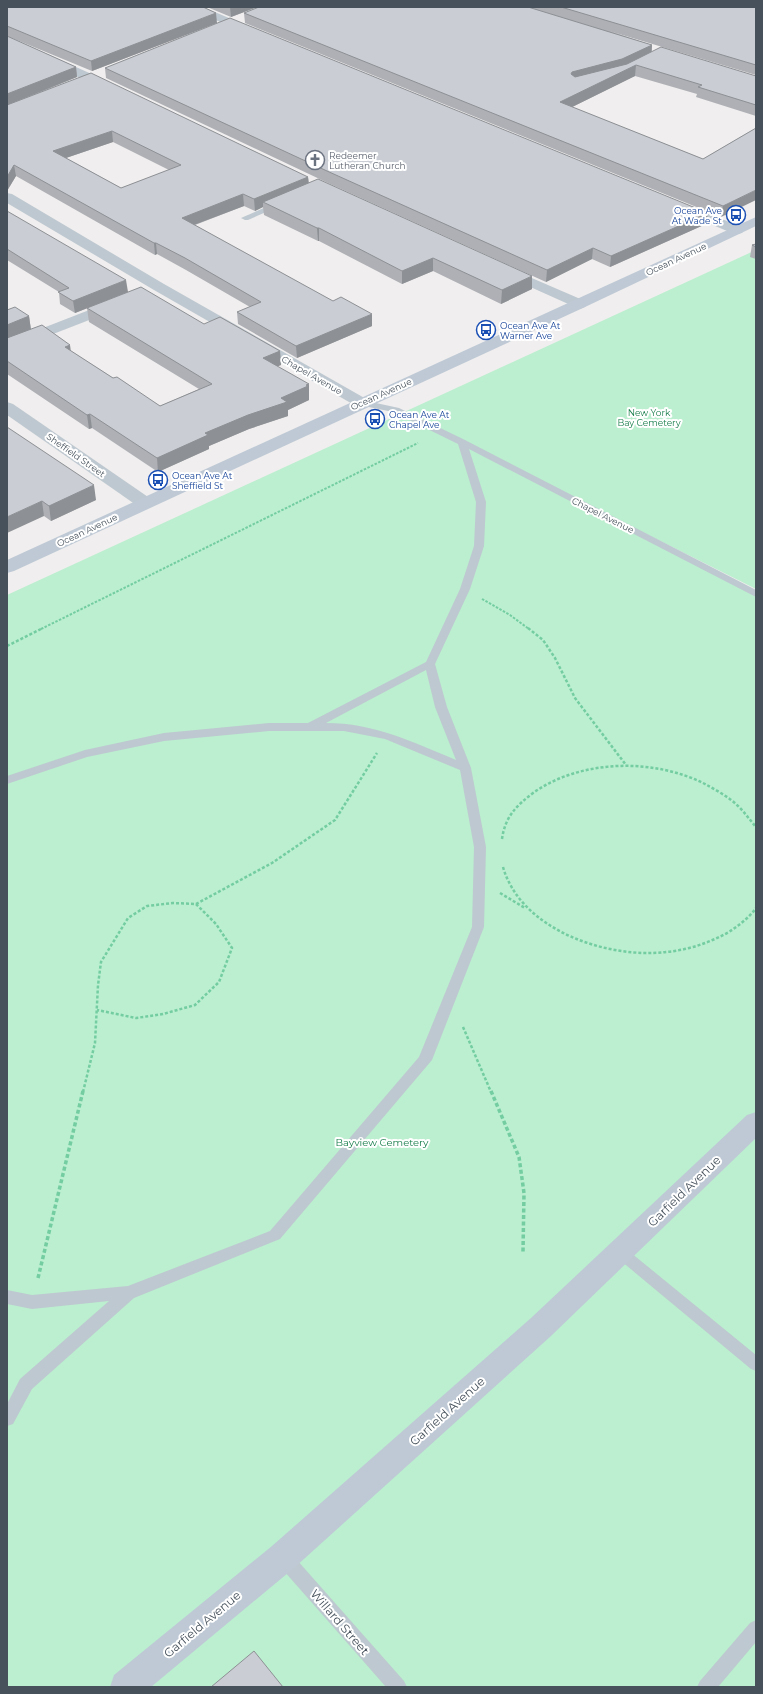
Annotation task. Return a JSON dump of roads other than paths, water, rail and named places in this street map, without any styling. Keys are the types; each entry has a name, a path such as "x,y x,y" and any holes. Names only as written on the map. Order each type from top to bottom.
{"street":[{"path":"193,7 264,36"},
{"path":"214,30 244,18"},
{"path":"7,40 124,93"},
{"path":"77,84 106,73"},
{"name":"Chapel Avenue","path":"7,197 159,287 362,403"},
{"path":"665,200 737,230"},
{"name":"Ocean Avenue","path":"7,567 580,304 756,221"},
{"path":"494,265 580,304"},
{"path":"144,294 159,287"},
{"path":"7,347 129,299"},
{"name":"Sheffield Street","path":"7,407 145,503"},
{"name":"Garfield Avenue","path":"126,1687 283,1557 535,1333 756,1122"}],"lane":[{"path":"245,218 289,200"},
{"name":"Chapel Avenue","path":"362,403 396,410 440,433 462,442 756,594"},
{"path":"310,727 430,664 465,590 479,546 481,502 462,442"},
{"path":"7,1297 32,1302 129,1293 275,1235 425,1060 478,927 480,847 465,768 440,707 430,664"},
{"path":"7,780 85,754 164,737 269,727 344,727 388,736 465,768"},
{"path":"620,1252 756,1364"},
{"path":"7,1419 26,1384 129,1293"},
{"name":"Willard Street","path":"283,1557 398,1687"},
{"path":"706,1687 756,1629"}],"place":[{"name":"Redeemer Lutheran Church","path":"315,160"},
{"name":"Ocean Ave At Wade St","path":"736,215"},
{"name":"Ocean Ave At Warner Ave","path":"486,330"},
{"name":"Ocean Ave At Chapel Ave","path":"375,419"},
{"name":"Ocean Ave At Sheffield St","path":"158,480"}],"park label":[{"name":"New York Bay Cemetery","path":"649,418"},
{"name":"Bayview Cemetery","path":"382,1142"}]}
